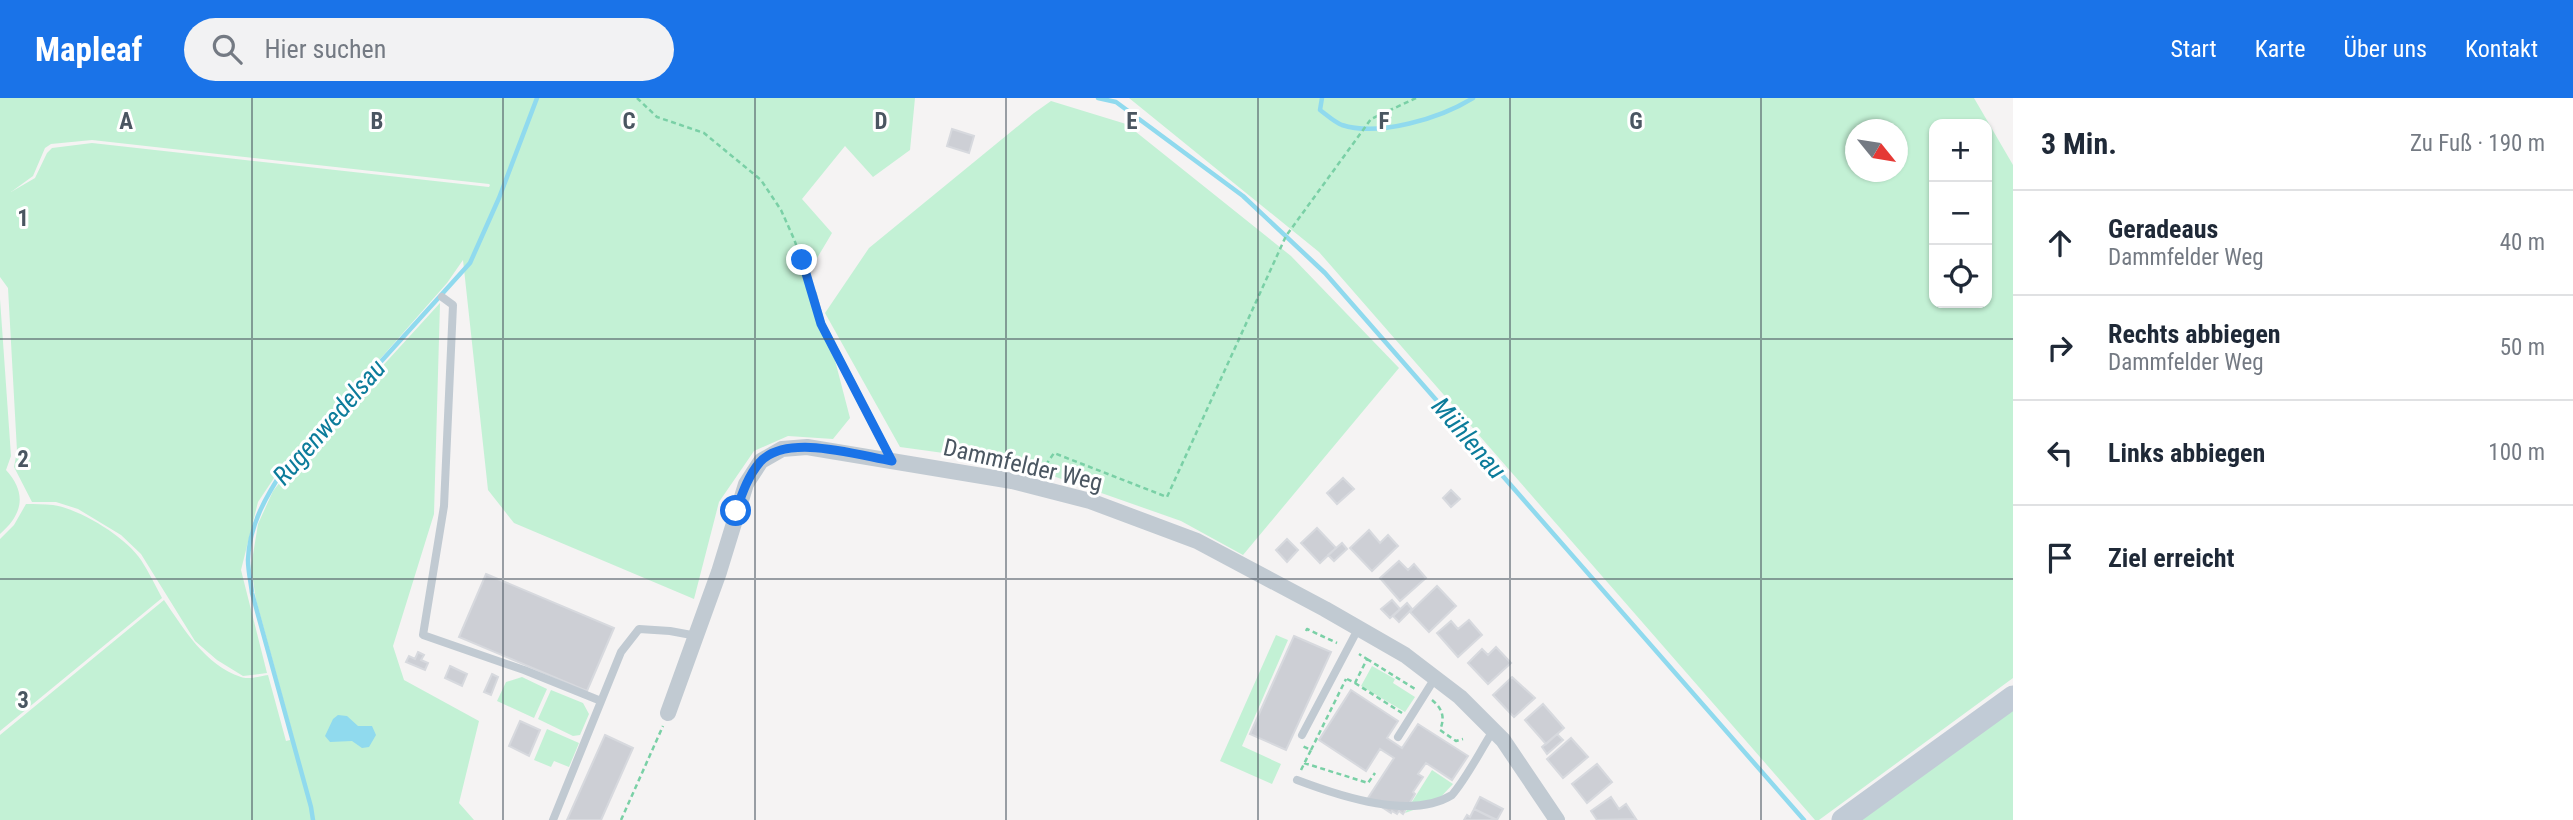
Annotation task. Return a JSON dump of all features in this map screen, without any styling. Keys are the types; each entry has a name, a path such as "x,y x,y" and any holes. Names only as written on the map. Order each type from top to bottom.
{"main road":[{"path":"1843,820 2013,697"}],"street":[{"name":"Dammfelder Weg","path":"668,713 719,572 746,484 761,461 782,449 807,447 1031,486 1090,501 1197,541 1405,655 1460,697 1503,740 1550,818"}],"lane":[{"path":"813,294 821,324 892,461"},
{"path":"442,297 453,305 444,506 423,635 524,670 601,701"},
{"path":"553,820 621,652 639,629 697,636"},
{"path":"1302,735 1358,629"},
{"path":"1398,737 1435,678"},
{"path":"1411,816 1432,811 1452,795 1493,731"},
{"path":"1297,780 1391,816"}],"path":[{"path":"637,98 656,117 704,132 761,180 781,211 794,239 813,294"},
{"path":"1031,486 1054,453 1167,497 1286,236 1371,119 1416,98"},
{"path":"1306,631 1307,629 1367,659 1434,701 1444,719 1440,730 1456,741 1463,739"},
{"path":"1355,683 1367,659"},
{"path":"1297,780 1347,679 1410,717"},
{"path":"621,820 668,713"},
{"path":"1302,735 1299,743 1311,750"},
{"path":"1304,763 1368,783 1375,773"}],"green space":[{"path":"0,98 915,98 910,150 873,177 845,146 802,199 832,233 807,275 821,324 830,341 850,418 833,439 788,436 754,451 719,502 694,599 514,523 488,490 463,260 447,283 323,424 282,466 258,502 241,570 267,673 243,676 217,660 195,641 141,554 121,535 78,509 56,502 32,502 14,467 17,451 8,288 0,277","holes":["92,140 489,184 489,187 92,143 52,148 35,178 11,192 33,176 45,148 51,144"]},
{"path":"1129,98 1974,98 1986,119 1929,119 1929,308 1992,308 1992,129 2013,165 2013,678 1819,820 1815,820 1319,252"},
{"path":"1051,101 1126,124 1291,256 1399,368 1243,555 1181,521 1016,463 900,447 825,313 869,248"},
{"path":"0,299 11,456 6,470 17,487 20,503 14,519 0,534"},
{"path":"440,303 434,514 393,646 404,680 479,721 459,803 474,820 0,820 0,735 164,600 197,645 217,664 244,678 268,675 286,741 294,739 256,600 251,567 258,524 273,491 305,451"},
{"path":"26,504 64,508 102,525 134,551 162,598 0,731 0,539 14,525"},
{"path":"1276,635 1288,640 1242,746 1281,764 1272,784 1220,761"},
{"path":"1372,666 1395,679 1393,683 1415,697 1405,712 1361,686"},
{"path":"522,677 547,689 534,718 497,701 506,682"},
{"path":"551,690 583,703 589,714 580,735 573,736 538,719"},
{"path":"2013,709 2013,820 1858,820"},
{"path":"547,729 579,743 569,767 554,761 551,767 534,760"},
{"path":"1432,770 1453,784 1436,802 1405,813"}],"water":[{"path":"338,715 347,716 358,726 372,726 376,735 369,747 362,748 352,741 330,742 325,736 333,719"}],"building":[{"path":"952,129 974,136 969,153 947,146"},
{"path":"1343,478 1354,489 1337,504 1327,493"},
{"path":"1451,490 1460,499 1451,507 1443,498"},
{"path":"1317,528 1336,548 1320,563 1301,543"},
{"path":"1369,530 1380,543 1388,535 1398,546 1372,571 1350,548"},
{"path":"1287,539 1298,550 1287,562 1276,550"},
{"path":"1342,543 1347,549 1334,561 1328,555"},
{"path":"1399,561 1408,570 1414,564 1426,578 1400,601 1380,578"},
{"path":"486,574 614,628 587,691 459,637"},
{"path":"1437,586 1456,606 1429,632 1410,612"},
{"path":"1392,600 1400,609 1390,618 1381,609"},
{"path":"1407,603 1412,609 1399,622 1393,616"},
{"path":"1469,620 1482,635 1458,657 1437,633 1451,621 1458,629"},
{"path":"1294,636 1331,652 1286,750 1250,734"},
{"path":"1496,647 1511,663 1488,684 1468,663 1482,649 1488,655"},
{"path":"418,652 424,655 421,660 428,663 425,670 406,662 409,656 415,659"},
{"path":"450,666 467,674 462,686 445,678"},
{"path":"492,674 498,677 491,695 484,692"},
{"path":"1512,677 1535,698 1514,717 1493,695"},
{"path":"1351,690 1398,721 1387,738 1402,748 1418,724 1468,756 1452,780 1426,763 1418,774 1423,777 1403,814 1399,811 1397,814 1392,811 1391,813 1368,798 1394,758 1380,749 1366,771 1319,740"},
{"path":"1543,704 1564,728 1546,744 1525,720"},
{"path":"520,721 540,730 529,756 509,746"},
{"path":"1557,734 1563,740 1547,754 1542,747"},
{"path":"605,735 633,748 601,820 567,820"},
{"path":"1571,738 1588,757 1563,778 1547,759"},
{"path":"1597,764 1612,782 1587,803 1572,784"},
{"path":"1480,797 1503,809 1497,820 1474,809"},
{"path":"1611,797 1619,809 1626,804 1636,819 1597,820 1591,811"},
{"path":"1474,809 1496,820 1464,820 1467,815 1470,817"}],"waterway":[{"name":"Rugenwedelsau","path":"313,820 252,593 248,560 255,523 284,469 470,263 499,198 537,98"},
{"name":"Mühlenau","path":"1098,98 1116,102 1243,196 1325,273 1804,820"},
{"path":"1322,98 1320,110 1336,122 1374,129 1409,124 1473,98"}],"route":[{"path":"736,511 746,484 761,461 782,449 807,447 892,461 821,324 802,260"}]}
